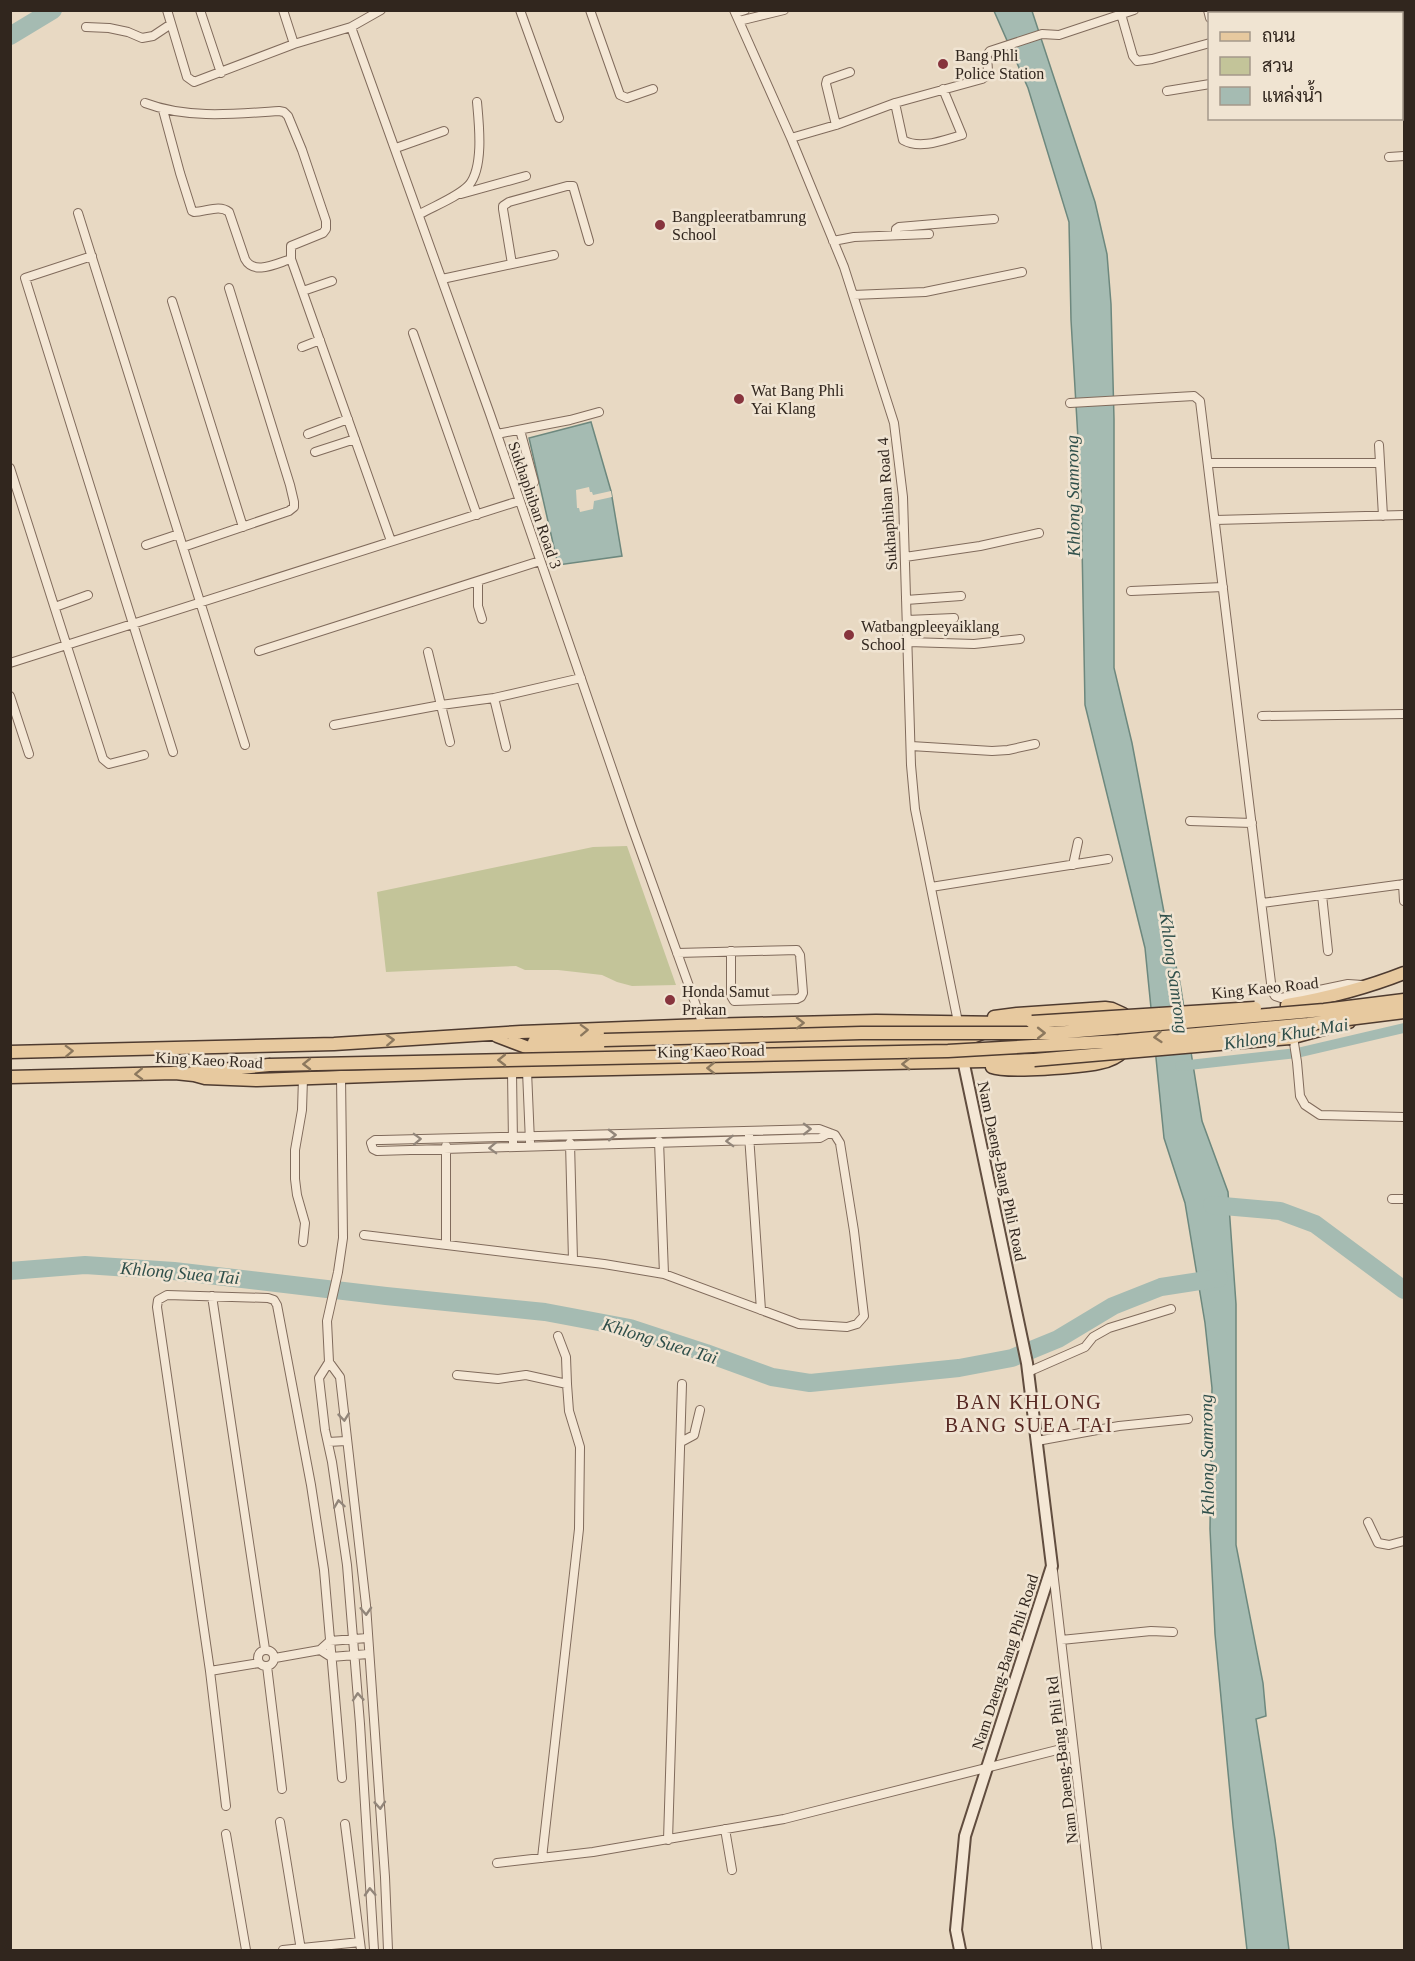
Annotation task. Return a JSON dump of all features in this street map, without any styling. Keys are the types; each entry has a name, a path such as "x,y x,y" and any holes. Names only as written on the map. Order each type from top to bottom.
{"main road":[{"name":"King Kaeo Road","path":"10,1052 334,1044 493,1034 703,1025 876,1021 1032,1022 1287,1005 1328,998 1404,973"},
{"name":"King Kaeo Road","path":"10,1077 185,1074 214,1079 303,1078 1034,1060 1292,1041 1404,999"},
{"path":"515,1042 861,1033 1055,1033 1324,1010 1404,999"},
{"path":"975,1022 1017,1014 1099,1008 1112,1009 1123,1014 1125,1048 1116,1058 1097,1063 1012,1070 996,1068 983,1062"},
{"path":"185,1074 269,1065 948,1051 1119,1041 1308,1024 1404,1012"},
{"path":"493,1034 526,1047 553,1050 958,1043 1014,1023"},
{"name":"Nam Daeng-Bang Phli Road","path":"958,1043 1027,1367 1052,1566 965,1836 956,1930 960,1950"}],"street":[{"path":"167,10 190,81 221,73 294,44 351,27 381,10"},
{"path":"200,10 221,73"},
{"path":"283,10 294,44"},
{"path":"520,10 559,118"},
{"path":"590,10 620,95 627,98 653,89"},
{"path":"736,15 745,10"},
{"path":"736,15 784,10"},
{"path":"790,138 986,76 987,55 998,47 1042,34 1059,35 1134,10"},
{"path":"1122,14 1133,56 1137,62 1152,60 1208,43"},
{"name":"Sukhaphiban Road 4","path":"736,15 833,241 853,295 894,423 900,463 915,809 958,1022"},
{"path":"86,27 109,28 142,38 153,36 171,24"},
{"name":"Sukhaphiban Road 3","path":"351,27 359,54 420,214 703,1025"},
{"path":"836,125 827,80 850,72"},
{"path":"1167,91 1208,84"},
{"path":"895,103 903,140 910,144 929,143 962,135 944,89"},
{"path":"420,214 456,195 470,184 478,157 480,134 477,102"},
{"path":"145,103 163,110 221,115 279,111 288,116 326,221 326,229 323,233 291,246 291,259 391,542"},
{"path":"163,110 192,211 226,209 245,259 252,268 258,269 291,259"},
{"path":"396,148 444,131"},
{"path":"1389,157 1404,156"},
{"path":"456,195 526,176"},
{"path":"512,264 503,209 503,206 509,202 573,186 589,241"},
{"path":"78,213 245,745"},
{"path":"896,235 896,229 899,227 994,219"},
{"path":"833,241 854,237 929,234"},
{"path":"442,279 554,255"},
{"path":"93,256 25,278 173,752"},
{"path":"853,295 926,292 1022,272"},
{"path":"303,291 332,281"},
{"path":"183,547 289,511 294,507 229,288"},
{"path":"172,301 243,527"},
{"path":"413,333 477,515"},
{"path":"302,347 320,340"},
{"path":"1070,403 1194,396 1198,398 1272,991 1275,996 1287,998 1348,984 1368,986"},
{"path":"497,434 570,420 599,411"},
{"path":"308,434 348,419"},
{"path":"520,430 534,482"},
{"path":"315,452 355,439"},
{"path":"1379,445 1383,516"},
{"path":"1208,464 1380,464"},
{"path":"10,468 103,759 110,764 144,754"},
{"path":"10,663 519,501"},
{"path":"1215,520 1404,515"},
{"path":"904,557 980,546 1039,533"},
{"path":"146,545 179,534"},
{"path":"259,651 540,561"},
{"path":"478,582 478,606 482,619"},
{"path":"1131,591 1223,587"},
{"path":"55,607 88,595"},
{"path":"906,600 961,596"},
{"path":"907,620 954,618"},
{"path":"908,642 974,644 1020,639"},
{"path":"428,652 450,742"},
{"path":"334,725 441,705 494,698 581,678"},
{"path":"10,696 29,754"},
{"path":"494,698 506,747"},
{"path":"1262,716 1404,714"},
{"path":"911,746 992,751 1035,744"},
{"path":"1190,821 1252,823"},
{"path":"1073,865 1078,842"},
{"path":"930,887 1108,859"},
{"path":"1262,903 1404,884 1404,901"},
{"path":"1322,895 1328,951"},
{"path":"677,953 731,951 797,950 800,955 803,993 801,997 734,1001 731,996 731,951"},
{"path":"1292,1041 1297,1062 1300,1096 1305,1105 1320,1115 1404,1117"},
{"path":"527,1071 530,1146"},
{"path":"512,1072 513,1147"},
{"path":"341,1076 343,1238 327,1321 329,1362 340,1377 355,1502 384,1866 388,1950"},
{"path":"303,1078 302,1110 295,1150 295,1179 304,1223 303,1242"},
{"path":"513,1116 528,1116"},
{"path":"364,1235 573,1260 664,1274 799,1324 847,1327 857,1324 864,1316 840,1143 835,1135 819,1129 375,1140 371,1143 373,1149 377,1151 820,1138 829,1133"},
{"path":"749,1131 761,1310"},
{"path":"659,1134 664,1274"},
{"path":"570,1136 573,1260"},
{"path":"446,1138 446,1244"},
{"path":"1392,1199 1404,1200"},
{"path":"226,1806 210,1671 157,1307 158,1300 167,1295 268,1298 274,1300 279,1310 324,1570 342,1778"},
{"path":"212,1296 265,1649"},
{"path":"1027,1367 1085,1347 1093,1337 1109,1328 1171,1309"},
{"path":"542,1858 579,1528 578,1495 581,1457 579,1438 569,1411 566,1357 558,1336"},
{"path":"329,1362 319,1378 340,1510 355,1655 374,1950"},
{"path":"457,1375 498,1379 526,1375 567,1384"},
{"path":"668,1840 682,1384"},
{"path":"681,1442 694,1435 700,1410"},
{"path":"1037,1441 1119,1426 1188,1419"},
{"path":"328,1442 346,1441"},
{"path":"1368,1522 1378,1543 1389,1545 1404,1542"},
{"name":"Nam Daeng-Bang Phli Rd","path":"1052,1566 1097,1950"},
{"path":"1061,1640 1151,1631 1173,1632"},
{"path":"275,1658 320,1650 330,1641 367,1638"},
{"path":"210,1671 273,1664 275,1658 272,1651 265,1649"},
{"path":"265,1649 258,1654 263,1664 282,1789"},
{"path":"320,1650 331,1657 368,1654"},
{"path":"497,1863 668,1840 784,1819 1073,1746"},
{"path":"280,1822 301,1949"},
{"path":"284,1950 360,1946 345,1824"},
{"path":"725,1829 732,1870"},
{"path":"226,1834 246,1950"},
{"path":"373,1934 387,1934"}],"green space":[{"path":"627,846 676,985 632,986 602,975 558,970 525,970 516,966 386,972 377,892 593,847"}],"water":[{"name":"Khlong Samrong","path":"994,11 1032,11 1095,202 1107,254 1111,304 1114,419 1114,668 1132,743 1167,928 1180,983 1202,1121 1228,1192 1236,1304 1236,1545 1263,1683 1266,1716 1256,1719 1275,1839 1289,1950 1247,1950 1215,1634 1210,1529 1212,1388 1205,1323 1185,1203 1164,1138 1145,948 1085,705 1081,490 1071,320 1069,222 1028,88"},
{"path":"591,422 611,491 622,556 558,565 529,438"}],"pier":[{"path":"589,487 593,495 611,491 612,497 594,501 593,509 580,512 577,508 576,490"}],"waterway":[{"path":"10,36 53,10"},
{"name":"Khlong Khut Mai","path":"1180,1066 1297,1053 1404,1028"},
{"path":"1212,1205 1280,1211 1315,1224 1404,1290"},
{"name":"Khlong Suea Tai","path":"10,1271 85,1265 174,1271 545,1312 630,1328 772,1377 810,1383 959,1368 1012,1358 1058,1339 1113,1306 1161,1287 1219,1278"}],"place":[{"name":"Bang Phli Police Station","path":"943,64"},
{"name":"Bangpleeratbamrung School","path":"660,225"},
{"name":"Wat Bang Phli Yai Klang","path":"739,399"},
{"name":"Watbangpleeyaiklang School","path":"849,635"},
{"name":"Honda Samut Prakan","path":"670,1000"}],"district":[{"name":"BAN KHLONG BANG SUEA TAI","path":"1029,1414"}]}
